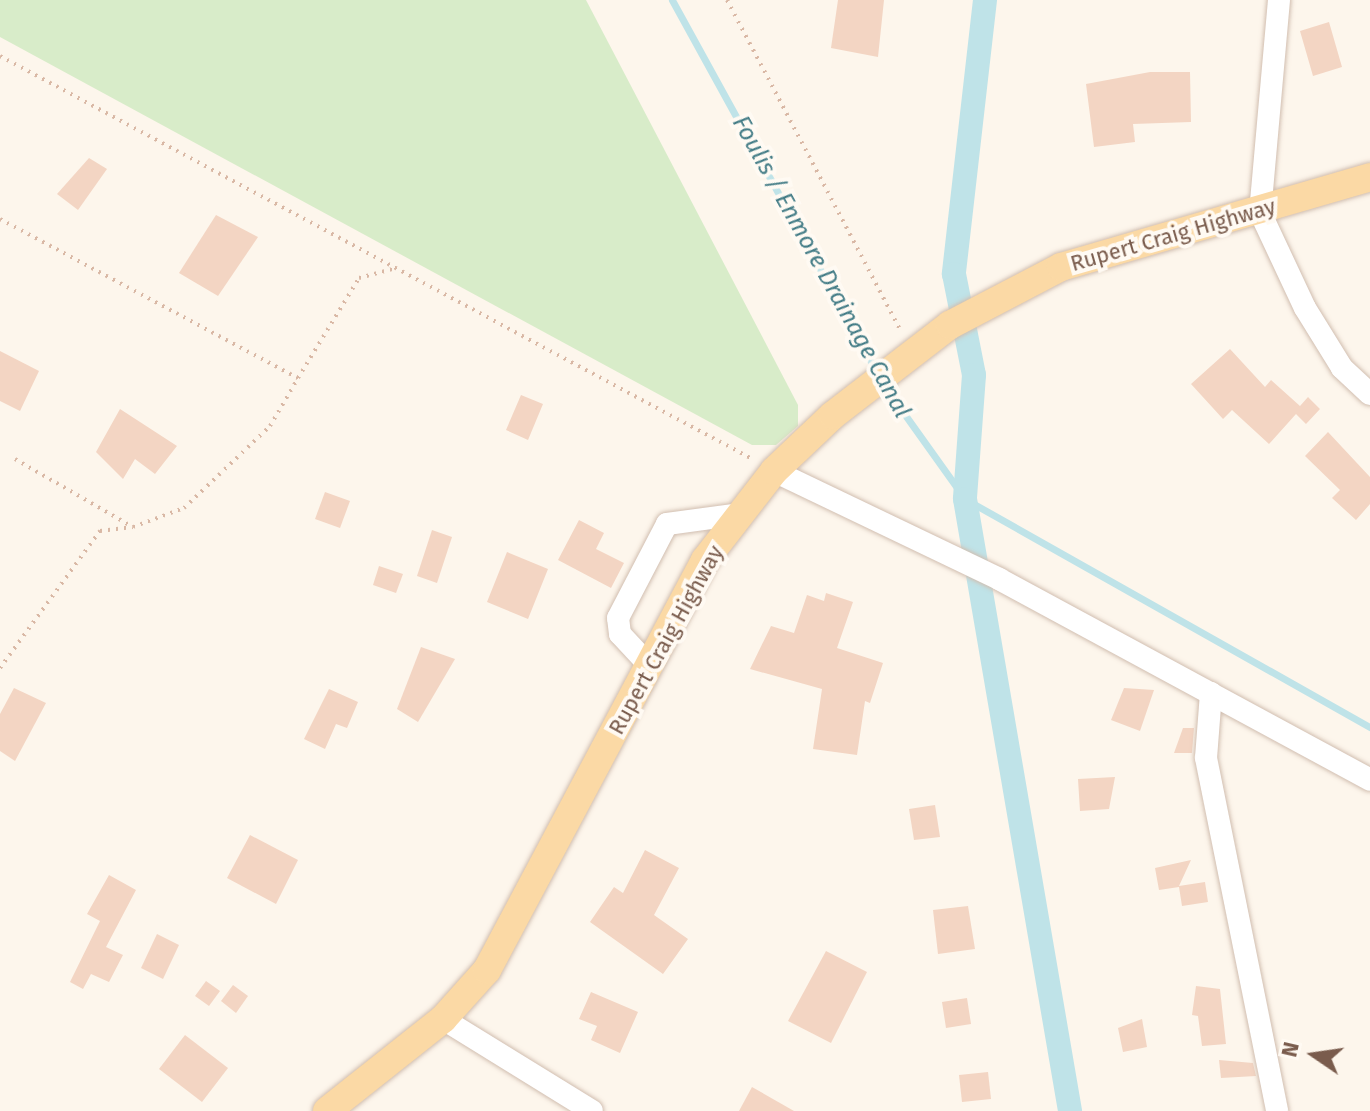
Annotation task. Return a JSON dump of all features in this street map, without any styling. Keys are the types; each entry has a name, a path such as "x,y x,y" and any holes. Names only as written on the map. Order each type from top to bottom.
{"main road":[{"name":"Rupert Craig Highway","path":"327,1111 443,1019 505,942 705,560 774,471 833,415 902,358 950,325 1061,267 1260,212 1370,177"}],"street":[{"path":"1279,0 1260,212 1305,308 1342,368 1370,394"},
{"path":"774,471 999,579 1370,780"},
{"path":"648,664 620,634 618,618 667,524 741,514"},
{"path":"1211,693 1206,758 1277,1111"},
{"path":"443,1019 592,1111"}],"path":[{"path":"727,0 902,358"},
{"path":"0,56 774,471"},
{"path":"0,219 298,378"},
{"path":"0,668 100,531 133,527 184,508 270,426 359,278 399,268"},
{"path":"15,459 133,527"}],"green space":[{"path":"0,0 586,0 798,405 798,426 776,445 752,445 0,37"}],"building":[{"path":"838,0 884,0 878,57 831,48"},
{"path":"1329,22 1342,67 1313,76 1300,31"},
{"path":"1150,72 1190,72 1191,122 1133,124 1135,142 1094,147 1086,84"},
{"path":"89,158 107,169 78,210 57,194"},
{"path":"216,215 258,237 218,296 179,273"},
{"path":"1230,349 1265,387 1271,380 1300,406 1308,397 1320,409 1306,424 1296,414 1269,444 1232,410 1223,419 1191,384"},
{"path":"0,351 39,371 20,411 0,401"},
{"path":"521,395 543,404 528,440 506,430"},
{"path":"120,409 177,446 155,474 135,459 123,479 96,452"},
{"path":"1328,432 1370,477 1370,504 1356,520 1332,498 1340,490 1305,456"},
{"path":"325,492 350,501 340,528 315,519"},
{"path":"579,520 604,533 596,549 624,563 611,588 558,560"},
{"path":"432,530 452,537 437,583 417,576"},
{"path":"507,552 548,569 528,619 487,602"},
{"path":"379,566 403,574 396,593 373,585"},
{"path":"826,593 853,602 837,648 883,663 870,703 865,701 857,755 813,749 822,689 750,669 771,626 794,633 807,595 824,601"},
{"path":"421,647 455,659 418,722 397,709"},
{"path":"14,688 46,703 15,761 0,751 0,714"},
{"path":"1124,688 1154,690 1140,731 1111,720"},
{"path":"329,689 358,702 347,728 336,724 325,749 304,739"},
{"path":"1183,728 1194,728 1192,753 1174,753"},
{"path":"1115,777 1109,809 1080,811 1078,779"},
{"path":"935,805 940,837 914,840 909,809"},
{"path":"250,835 298,860 276,904 227,878"},
{"path":"645,850 679,868 654,915 688,939 663,974 590,922 614,887 623,893"},
{"path":"1191,860 1179,886 1205,882 1208,902 1182,906 1179,887 1159,890 1155,868"},
{"path":"109,875 136,890 106,947 123,955 109,982 91,974 83,989 70,982 100,921 87,914"},
{"path":"968,906 975,949 938,954 933,910"},
{"path":"157,934 179,945 163,979 141,968"},
{"path":"826,951 867,972 831,1043 788,1021"},
{"path":"206,981 220,991 209,1006 195,996"},
{"path":"233,985 248,996 236,1013 221,1001"},
{"path":"1196,986 1220,989 1226,1044 1202,1046 1198,1016 1192,1015"},
{"path":"591,992 638,1012 620,1053 591,1040 597,1026 579,1019"},
{"path":"967,998 971,1024 946,1028 942,1002"},
{"path":"1142,1019 1147,1047 1123,1052 1118,1028"},
{"path":"185,1035 228,1068 202,1102 159,1069"},
{"path":"1219,1060 1253,1063 1256,1076 1221,1078"},
{"path":"988,1072 991,1099 962,1102 959,1075"},
{"path":"752,1087 794,1111 739,1111"}],"waterway":[{"name":"Foulis / Enmore Drainage Canal","path":"672,0 878,374"},
{"path":"985,0 954,274 974,375 965,499 1070,1111"},
{"name":"Foulis / Enmore Drainage Canal","path":"883,384 965,499 1370,727"}]}
